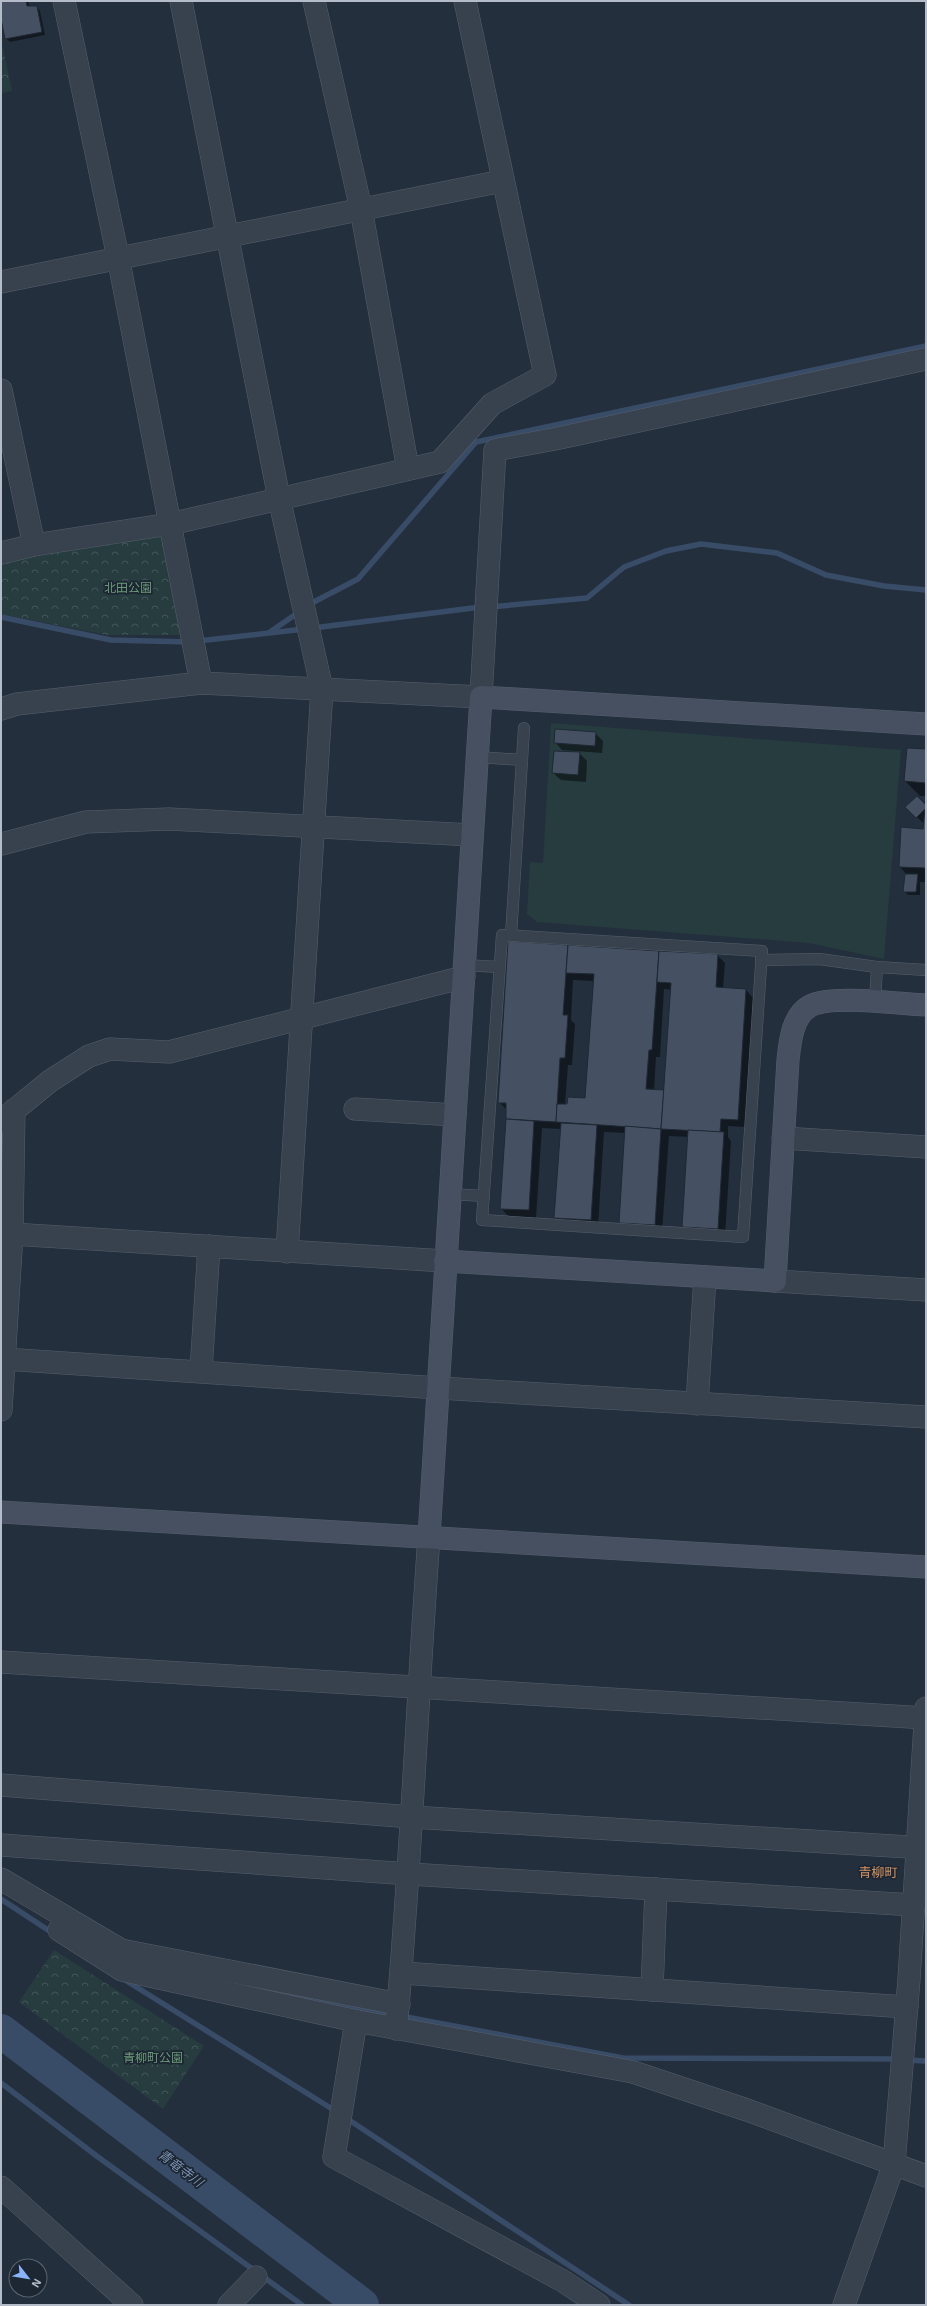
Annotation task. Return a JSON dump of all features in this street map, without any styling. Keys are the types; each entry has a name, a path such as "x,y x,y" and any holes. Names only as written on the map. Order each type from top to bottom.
{"street":[{"path":"64,1 118,257 201,683"},
{"path":"181,1 279,498 322,689 300,1019 287,1252"},
{"path":"314,1 361,209 408,469"},
{"path":"1,552 34,545 170,524 440,462 492,404 546,375 502,181 465,1"},
{"path":"1,282 118,257 502,181"},
{"path":"396,2028 410,1874 418,1687 430,1537 478,757 495,450 555,440 926,359"},
{"path":"1,390 34,545"},
{"path":"1,709 25,703 201,683 481,697 926,724"},
{"path":"1,844 86,822 169,819 472,835"},
{"path":"1,1410 12,1234 7,1116 50,1081 90,1056 110,1049 169,1052 300,1019 464,971"},
{"path":"775,1281 783,1138 792,1028 810,1006 826,1002 841,1000 926,1005"},
{"path":"356,1109 455,1115"},
{"path":"783,1138 926,1147"},
{"path":"12,1234 926,1290"},
{"path":"201,1371 209,1246"},
{"path":"697,1404 705,1277"},
{"path":"4,1359 439,1388 926,1417"},
{"path":"1,1512 926,1567"},
{"path":"1,1662 418,1687 926,1714 922,1847 914,1905 917,1980 907,2007 894,2164 844,2305"},
{"path":"1,1785 412,1816 922,1847"},
{"path":"1,1845 410,1874 914,1905"},
{"path":"1,1879 121,1950 399,2004"},
{"path":"652,1990 656,1889"},
{"path":"53,1927 122,1970 356,2021 633,2072 746,2110 926,2176"},
{"path":"402,1973 907,2007"},
{"path":"356,2021 334,2157 563,2280 599,2305"},
{"path":"1,2187 132,2305"},
{"path":"229,2305 256,2277"}],"lane":[{"path":"511,936 524,728"},
{"path":"478,757 522,760"},
{"path":"502,935 511,936 762,951 743,1237 482,1220 502,935"},
{"path":"761,960 819,959 877,967 926,970"},
{"path":"875,1002 877,967"},
{"path":"464,971 499,968"},
{"path":"450,1194 484,1196"}],"green space":[{"path":"1,40 12,91 1,93"},
{"name":"北田公園","path":"166,532 187,635 107,635 1,614 1,562"},
{"path":"551,723 901,750 884,959 809,943 537,922 527,914 530,862 543,863"},
{"name":"青柳町公園","path":"54,1950 204,2046 163,2109 19,2002"}],"building":[{"path":"1,1 26,1 27,6 37,6 42,32 5,39 1,19"},
{"path":"555,729 596,732 595,746 554,743"},
{"path":"907,748 926,749 926,783 904,781"},
{"path":"554,751 580,752 578,775 552,773"},
{"path":"926,789 926,868 899,867 901,827 923,829 925,809 916,818 905,807 917,796 925,804"},
{"path":"905,874 918,874 916,892 903,892"},
{"path":"508,941 568,945 563,1015 568,1015 565,1058 560,1058 556,1122 506,1119 506,1103 498,1103"},
{"path":"568,945 659,951 652,1050 649,1050 646,1089 664,1090 661,1129 556,1122 557,1104 567,1104 568,1097 585,1098 594,974 566,973"},
{"path":"659,951 718,954 716,987 746,989 738,1120 721,1119 720,1132 661,1129 671,983 657,982"},
{"path":"506,1119 534,1121 529,1210 500,1209"},
{"path":"561,1123 597,1125 591,1220 554,1218"},
{"path":"625,1126 661,1129 655,1225 619,1223"},
{"path":"688,1130 724,1132 718,1229 682,1227"}],"waterway":[{"path":"308,605 358,579 476,442 926,346"},
{"path":"490,607 587,598 624,567 666,551 701,544 777,553 826,575 884,586 926,590"},
{"path":"313,628 481,607"},
{"path":"270,632 299,612"},
{"path":"1,617 111,640 189,642"},
{"path":"198,641 304,629"},
{"path":"1,1899 54,1934"},
{"path":"125,1980 337,2112"},
{"path":"246,1986 393,2015"},
{"path":"401,2016 623,2058 899,2059"},
{"name":"青竜寺川","path":"1,2031 362,2305"},
{"path":"907,2060 926,2061"},
{"path":"1,2083 98,2157 302,2305"},
{"path":"346,2118 629,2305"}],"district":[{"name":"青柳町","path":"878,1872"}]}
